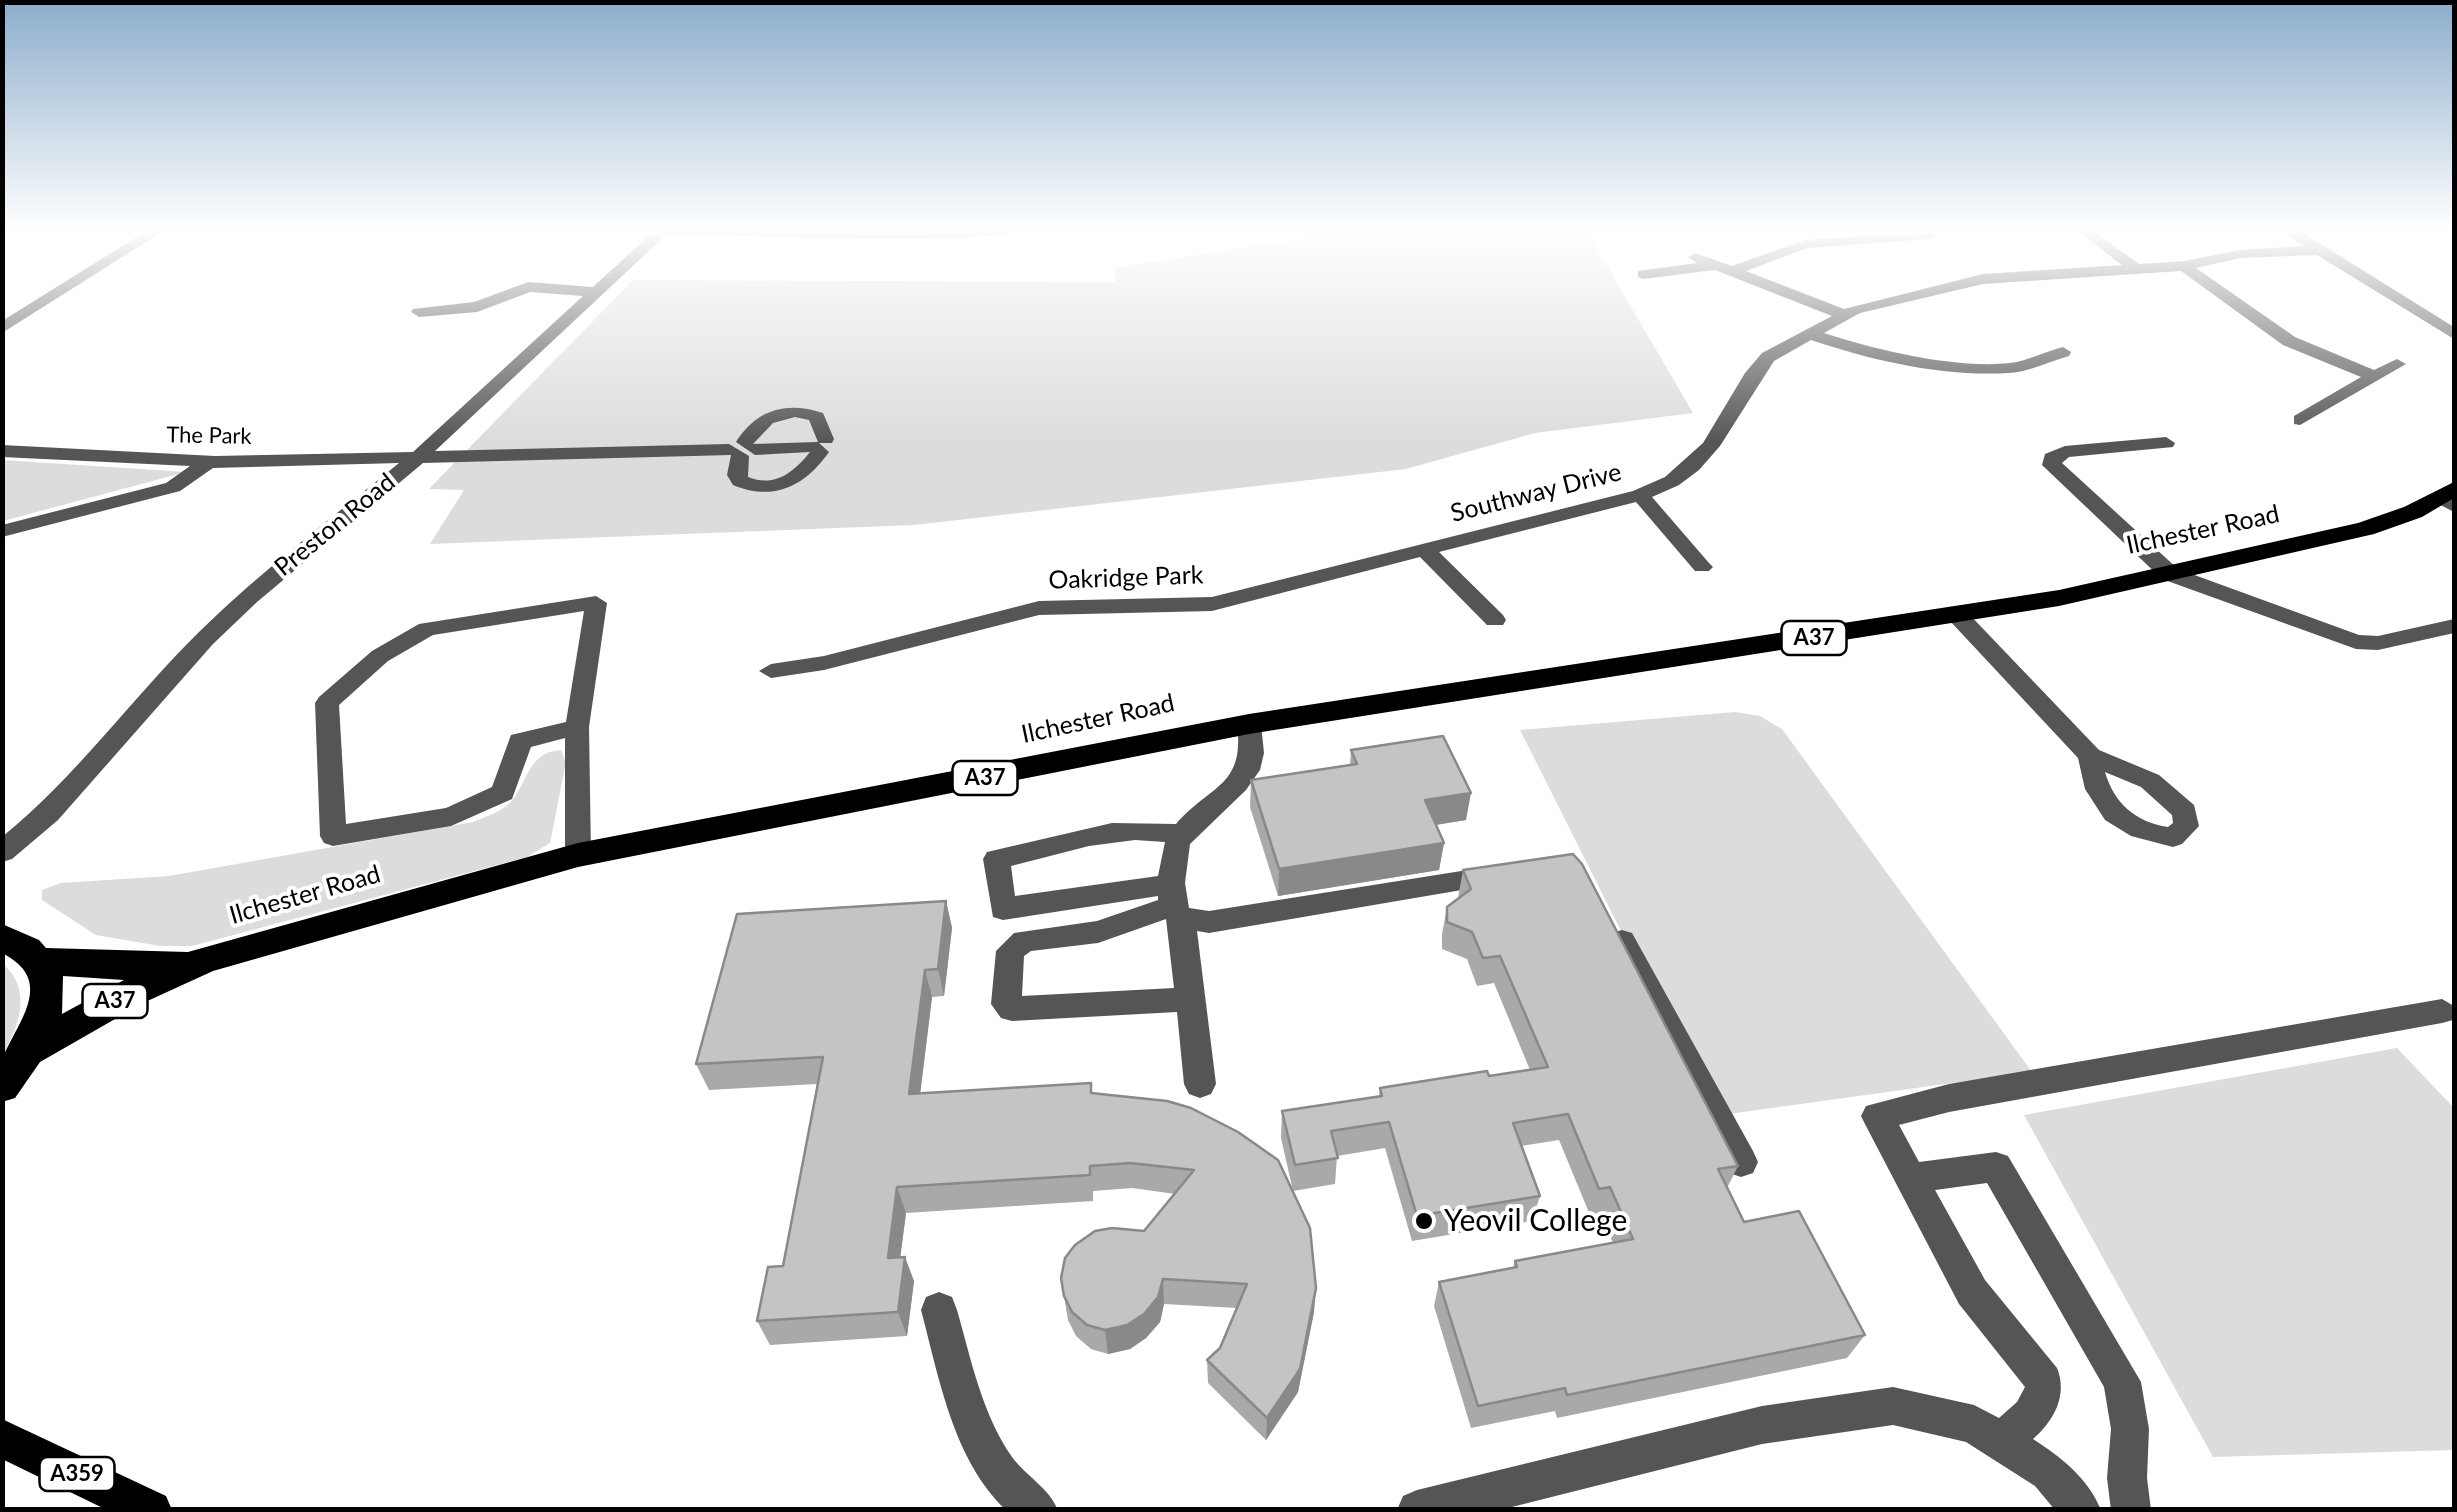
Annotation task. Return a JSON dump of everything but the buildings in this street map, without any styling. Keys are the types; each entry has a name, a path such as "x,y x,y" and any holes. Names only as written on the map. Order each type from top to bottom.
{"highway":[{"name":"Ilchester Road","path":"30,1050 130,993 204,960 578,855 1249,724 1958,616 2170,574 2364,529 2449,498"},
{"name":"A37","path":"2,936 22,944 38,960 46,978 48,1010 30,1050 2,1086"},
{"name":"Ilchester Road","path":"38,960 126,966 204,960"}],"main road":[{"name":"A359","path":"2,1438 152,1510"}],"street":[{"path":"2,328 46,301"},
{"path":"419,312 477,307 493,301"},
{"name":"Preston Road","path":"2,868 13,844 249,596 415,460 589,301"},
{"path":"1808,301 1845,315"},
{"name":"Southway Drive","path":"1424,550 1640,495 1672,481 1711,446 1754,373 1784,346 1845,315 1900,301"},
{"path":"2232,301 2289,341 2376,376"},
{"path":"2401,301 2454,334"},
{"path":"1810,334 1873,356 1935,364 2010,368 2063,352"},
{"path":"2300,420 2397,364"},
{"path":"789,412 817,417 819,446 804,476 770,487 740,481 736,475 742,449 758,422 789,412"},
{"path":"2166,443 2065,452 2052,458 2052,465 2170,574 2356,642 2378,643 2454,626"},
{"name":"The Park","path":"2,452 208,462 415,460 819,446"},
{"path":"2,531 180,488 208,462"},
{"name":"Southway Drive","path":"1640,495 1702,567"},
{"name":"Southway Drive","path":"1424,550 1495,620"},
{"name":"Oakridge Park","path":"771,671 824,663 1039,608 1212,604 1424,550"},
{"path":"577,727 520,740 503,793 451,816 333,836 326,703 380,656 427,628 596,603 577,727 578,855"},
{"path":"1958,616 2090,756"},
{"path":"1200,1084 1193,999 1174,903 1173,859 1182,835 1199,814 1245,774 1252,756 1249,724"},
{"path":"1182,835 1152,829 1086,836 997,859 1004,909 1174,903 1208,922 1516,872"},
{"path":"1174,903 1098,932 1024,942 1010,951 1006,1004 1012,1009 1193,999"},
{"path":"1610,920 1741,1162"},
{"path":"2000,1440 2030,1418 2044,1398 2044,1381 1972,1292 1877,1116 1949,1098 2442,1011"},
{"path":"1913,1178 1996,1167 2122,1382 2130,1429 2127,1478 2131,1510"},
{"path":"939,1310 984,1448 1015,1494 1038,1510"},
{"path":"1418,1510 1762,1425 1892,1406 1974,1424 2049,1472 2081,1510"}],"shaded area":[{"path":"613,301 1627,301 1693,413 1535,433 1406,469 914,525 430,544 464,490 429,489"},
{"path":"3,460 186,472 3,521"},
{"path":"1735,712 1760,716 1782,729 2032,1072 1714,1116 1520,730"},
{"path":"561,750 566,762 550,843 527,857 192,946 160,946 96,935 42,900 42,890 61,883 169,876 473,822 506,806 536,761"},
{"path":"3,964 18,985 20,1008 3,1054"},
{"path":"2397,1048 2454,1108 2454,1450 2213,1457 2024,1115"}],"place":[{"name":"Yeovil College","path":"1424,1221"}]}
